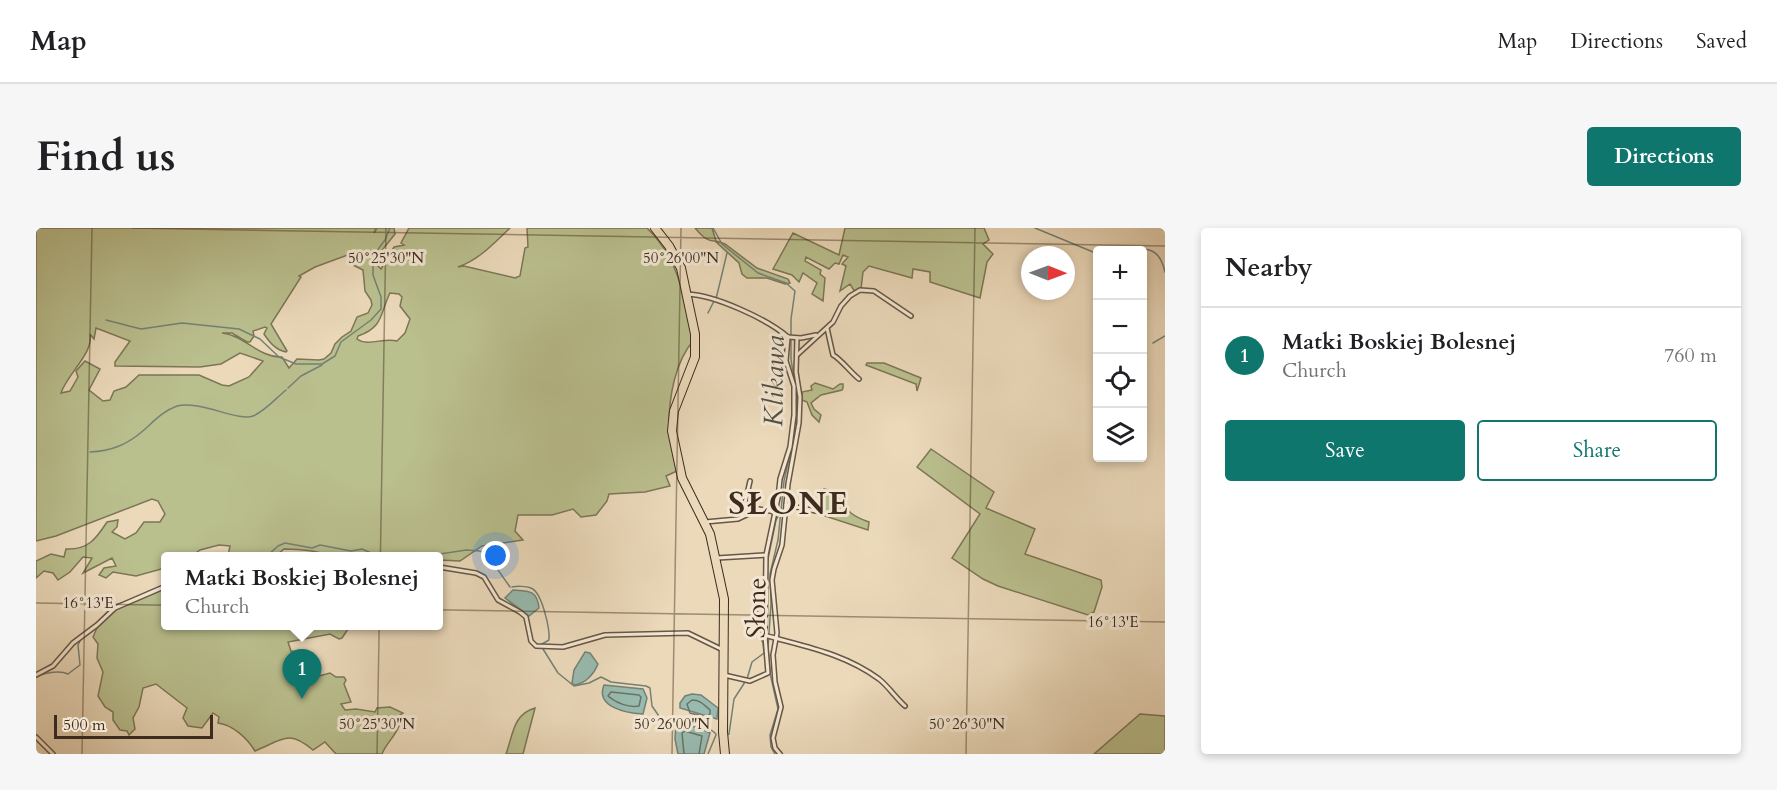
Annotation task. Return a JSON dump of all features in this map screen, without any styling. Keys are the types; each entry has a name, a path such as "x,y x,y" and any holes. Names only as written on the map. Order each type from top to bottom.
{"highway":[{"path":"650,228 674,260 686,294"},
{"path":"655,228 675,256 695,334 695,353 674,411 672,430 682,478 705,522 716,558 725,603 725,754"}],"street":[{"path":"797,356 833,322 838,309 850,296 860,290 867,289 877,292 911,316"},
{"path":"686,294 714,299 765,321 792,337 818,334"},
{"path":"827,328 833,355 839,358 845,368 859,379"},
{"path":"724,675 750,681 768,673 770,637 766,555 783,483 794,415 794,386 786,362 792,337"},
{"name":"Słone","path":"780,754 775,748 773,738 781,707 770,637 772,576 782,545 786,504 783,483 800,418 797,356 792,337"},
{"path":"742,516 750,481"},
{"path":"786,504 821,512"},
{"path":"705,522 734,520 759,509 775,512"},
{"name":"Słone","path":"716,558 766,555"},
{"path":"443,567 482,575 498,600 524,615 531,641 539,646 563,647 605,635 688,633 725,650"},
{"path":"36,675 53,666 73,643 115,608 161,588"},
{"path":"748,630 841,658 879,680 905,706"},
{"path":"36,737 53,754"}],"green space":[{"path":"36,228 376,228 374,233 377,228 394,228 395,234 379,254 378,266 381,269 394,247 404,245 401,243 409,228 510,228 479,256 458,267 464,266 515,278 520,276 525,248 528,247 527,228 647,228 658,240 674,266 693,341 677,369 672,392 669,431 677,471 666,476 670,486 645,492 609,494 607,501 596,515 581,517 573,509 552,515 518,515 515,531 523,540 482,546 460,561 443,560 443,552 317,552 284,549 281,552 229,552 230,546 219,545 197,552 161,552 161,569 136,576 113,572 106,578 99,575 104,568 116,566 112,558 83,573 92,558 83,557 70,572 58,580 53,573 44,571 36,578 36,561 51,554 64,557 66,549 86,545 95,538 107,522 118,520 117,527 112,532 125,539 136,533 144,522 160,522 165,514 158,501 152,499 56,536 36,541","holes":["353,253 356,255 353,265 363,270 365,291 372,305 368,313 357,317 351,331 335,344 331,353 324,359 297,359 289,368 282,357 266,354 237,338 222,333 232,333 250,342 254,336 253,331 265,327 267,328 264,334 269,340 276,348 286,352 271,324 301,277 299,276 315,267","390,293 399,294 402,297 400,306 410,319 405,333 397,341 366,342 357,339 377,324","96,328 130,341 115,362 115,366 200,367 221,364 240,353 263,361 249,377 229,386 199,375 139,375 126,387 114,391 110,400 103,401 89,390 100,369 85,361 76,371 78,377 70,391 61,393 88,349 90,334 94,339"]},
{"path":"695,228 712,228 716,241 725,244 757,268 788,279 790,283 785,284 767,278 747,278 742,274 739,263 715,241 706,239"},
{"path":"845,228 984,228 989,240 983,244 993,254 987,262 980,298 930,282 930,272 913,269 912,278 869,266 863,272 861,289 855,292 850,284 840,291 846,266 842,264 848,257 843,255 839,264 835,263 829,269 806,257 805,261 821,270 820,274 825,278 823,301 812,294 817,283 803,273 799,282 792,275 773,269 793,233 839,255"},
{"path":"867,363 884,363 921,378 917,391 916,384 866,365"},
{"path":"815,383 833,389 843,384 842,390 821,395 811,403 821,415 819,422 812,415 807,402 802,400 802,392 812,390 811,386"},
{"path":"931,449 994,492 986,508 1035,529 1025,554 1101,580 1102,587 1094,612 1088,615 998,586 983,579 952,558 980,514 917,467"},
{"path":"824,489 833,492 853,514 869,522 868,530 825,516 822,498 820,499"},
{"path":"161,588 161,630 347,630 339,639 330,634 288,642 291,651 300,652 307,669 315,670 319,676 330,673 336,677 344,677 346,680 344,684 351,702 341,704 345,710 375,712 377,708 390,707 403,713 397,717 399,727 382,754 336,754 325,742 313,750 291,738 279,740 255,751 239,733 229,726 218,723 219,717 213,713 202,728 188,726 183,718 187,708 156,684 143,688 139,707 133,718 135,729 129,735 127,731 120,730 113,720 113,712 105,707 98,696 103,672 97,658 98,644 93,637 98,626 114,611"},
{"path":"535,708 523,754 506,754 518,720"},
{"path":"1140,714 1165,716 1165,754 1094,754"}],"water":[{"path":"513,590 534,595 539,608 529,616 505,598"},
{"path":"585,652 590,653 598,664 589,678 575,685 572,683 574,670"},
{"path":"604,685 643,689 647,698 643,714 621,710 608,704 602,693"},
{"path":"701,695 718,708 717,719 680,708 680,703 685,696"},
{"path":"676,723 700,728 710,733 704,754 678,754 675,739"}],"waterway":[{"path":"106,320 141,329 182,323 239,329 260,339 279,357 296,364 322,364 335,356 341,342 371,320 381,309 381,297 373,275 373,256 385,240 390,228"},
{"name":"Klikawa","path":"713,228 722,244 758,273 786,283 795,291 791,319 791,359 796,410 793,440 784,481 778,540 770,574 771,604 768,648 770,673 778,709 770,735 771,747 775,754"},
{"path":"1035,228 1093,252"},
{"path":"1147,250 1157,254 1165,272"},
{"path":"716,299 727,253"},
{"path":"708,313 714,301"},
{"path":"1153,343 1165,336"},
{"path":"288,388 301,376 322,365"},
{"path":"90,452 112,449 125,443 163,413 177,406 196,406 247,417 262,411 286,390"},
{"path":"768,559 779,515"},
{"path":"271,552 285,543 312,548 320,545 351,551 362,549 369,552"},
{"path":"443,554 466,550 480,551 489,557 510,587"},
{"path":"756,628 758,621 757,587 764,575"},
{"path":"512,587 531,588 539,596 549,635 549,640 542,644"},
{"path":"142,595 156,589"},
{"path":"81,635 113,606 135,598"},
{"path":"747,679 752,662 764,653 759,635"},
{"path":"37,676 57,672 68,674 80,665 78,645 81,639"},
{"path":"543,649 558,673 574,686 589,683 601,677 611,682 650,688 652,706 661,719 669,719"},
{"path":"727,735 734,699 745,682"},
{"path":"674,719 702,725 716,734"},
{"path":"708,754 716,735"}],"place":[{"name":"Matki Boskiej Bolesnej","path":"302,699"}],"district":[{"name":"SŁONE","path":"789,503"}]}
